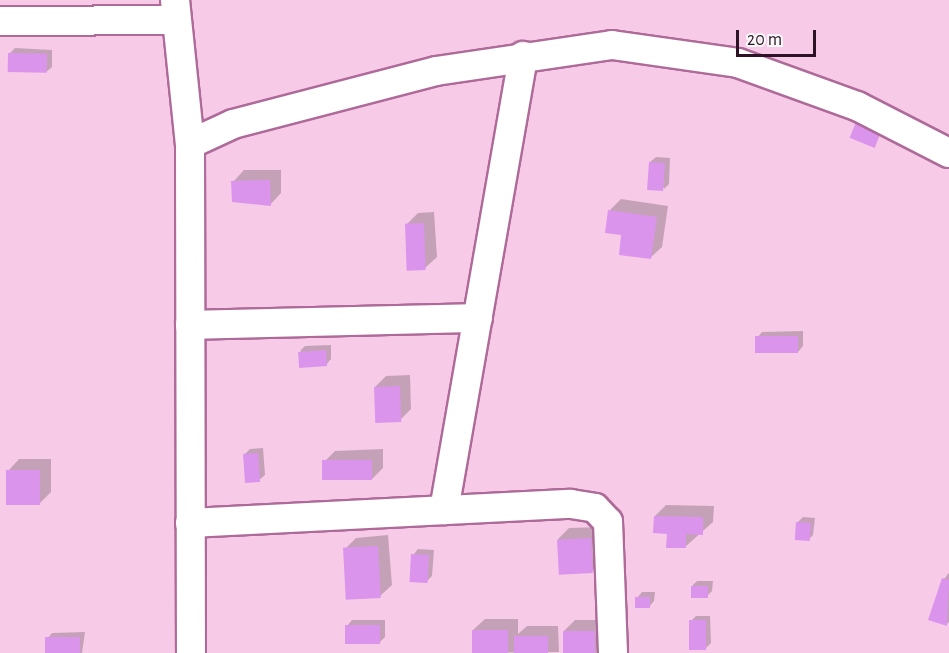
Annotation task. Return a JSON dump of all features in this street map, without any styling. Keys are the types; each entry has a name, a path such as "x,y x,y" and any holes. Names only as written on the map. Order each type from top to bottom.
{"street":[{"path":"0,21 176,10 190,144 191,653"},
{"path":"190,144 233,124 436,71 523,56 612,45 738,63 857,106 949,153"},
{"path":"444,510 523,56"},
{"path":"190,325 478,318"},
{"path":"190,523 571,504 595,508 608,522 613,653"}],"building":[{"path":"8,53 47,54 47,73 8,72"},
{"path":"856,122 881,132 875,148 850,138"},
{"path":"649,162 665,163 663,191 647,190"},
{"path":"270,180 271,206 232,202 231,181"},
{"path":"608,210 657,217 651,259 619,255 621,235 605,233"},
{"path":"424,223 426,270 407,271 405,224"},
{"path":"755,336 798,336 798,353 755,353"},
{"path":"326,350 327,366 299,368 298,352"},
{"path":"400,386 401,422 375,423 374,387"},
{"path":"258,453 260,482 245,483 243,454"},
{"path":"322,460 372,460 372,480 322,480"},
{"path":"6,470 40,470 40,505 6,505"},
{"path":"654,516 703,517 703,535 686,534 686,548 666,548 667,534 653,533"},
{"path":"796,522 811,523 810,541 795,540"},
{"path":"591,538 593,573 559,575 557,540"},
{"path":"378,546 381,598 346,600 343,548"},
{"path":"411,554 429,555 428,583 410,582"},
{"path":"942,578 949,580 947,626 928,620"},
{"path":"691,586 708,586 708,598 691,598"},
{"path":"635,597 650,597 650,608 635,608"},
{"path":"689,620 706,620 706,650 689,650"},
{"path":"345,625 380,625 380,644 345,644"},
{"path":"472,630 508,630 508,653 472,653"},
{"path":"563,631 595,631 595,653 563,653"},
{"path":"514,636 548,636 548,653 514,653"},
{"path":"45,637 80,637 80,653 45,653"}]}
